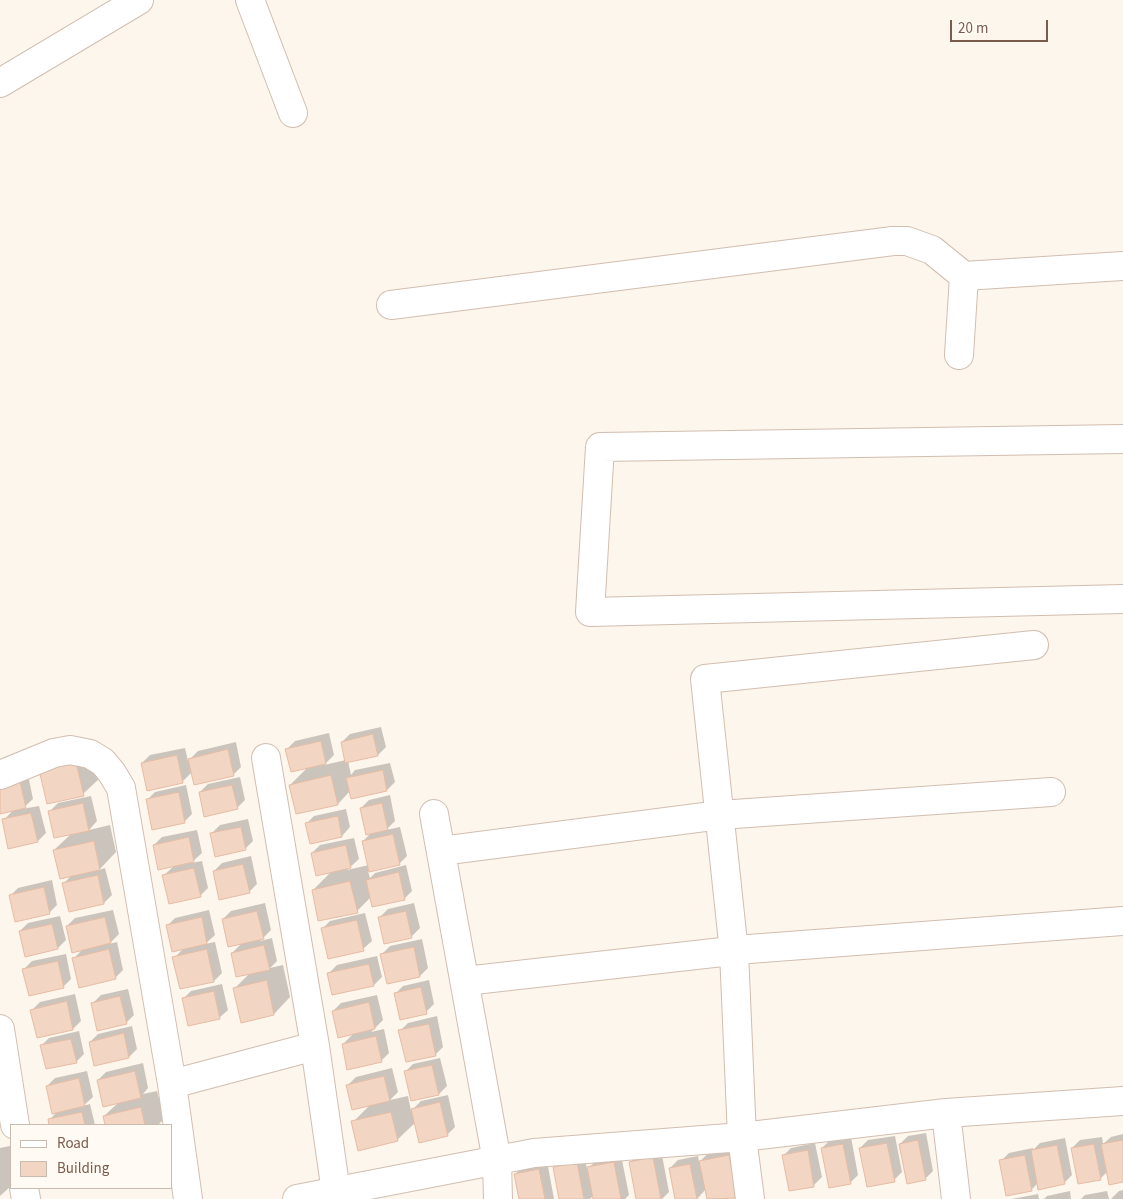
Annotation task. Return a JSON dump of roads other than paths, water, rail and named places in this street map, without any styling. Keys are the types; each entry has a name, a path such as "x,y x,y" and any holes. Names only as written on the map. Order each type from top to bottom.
{"street":[{"path":"0,83 139,0"},
{"path":"250,0 293,114"},
{"path":"391,305 893,241 907,241 932,250 964,276 1123,266"},
{"path":"959,355 964,276"},
{"path":"1123,439 600,447 590,612 1123,599"},
{"path":"750,1199 742,1137 734,952 705,678 1034,646"},
{"path":"0,775 54,753 70,750 90,754 103,762 121,788 172,1084 188,1199"},
{"path":"266,758 315,1046 337,1196"},
{"path":"441,851 720,815 1052,792"},
{"path":"434,814 497,1161 498,1199"},
{"path":"464,981 749,949 1123,921"},
{"path":"0,1029 15,1124"},
{"path":"172,1084 315,1046"},
{"path":"298,1199 337,1196 534,1153 742,1137 946,1114 1123,1101"},
{"path":"946,1114 956,1199"}]}
